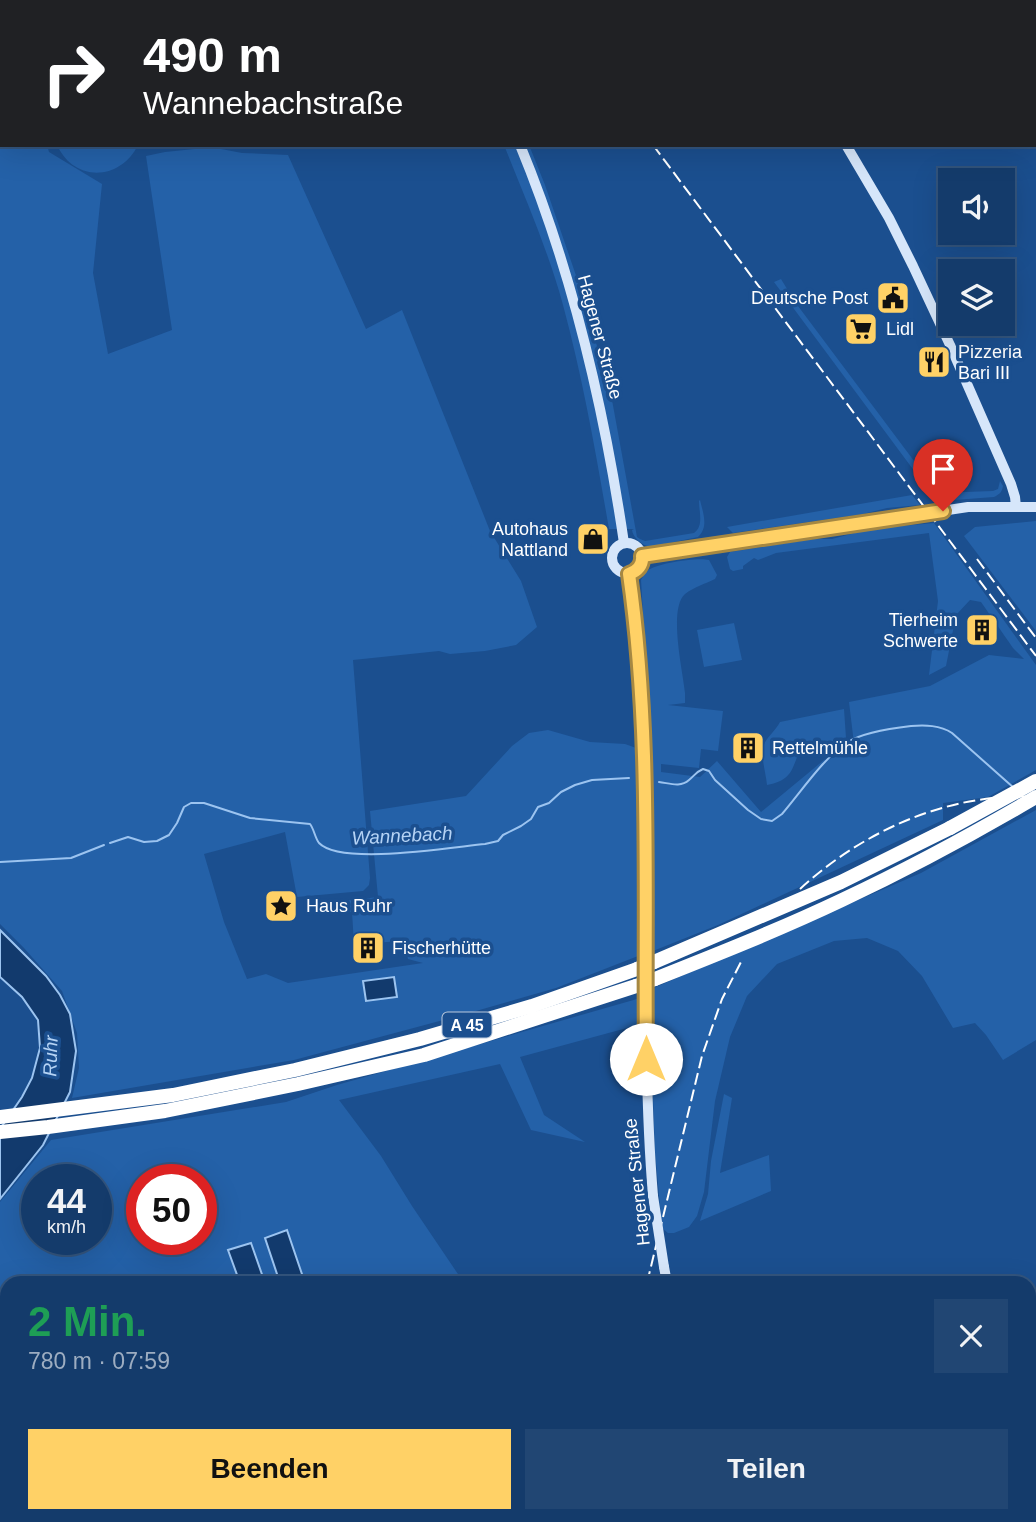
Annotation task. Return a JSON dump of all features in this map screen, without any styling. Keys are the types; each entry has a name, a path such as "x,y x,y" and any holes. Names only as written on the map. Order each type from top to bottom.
{"highway":[{"name":"A 45","path":"0,1117 173,1096 424,1055 636,986 737,947 842,901 954,835 1036,781"},
{"name":"A 45","path":"0,1132 165,1111 297,1077 507,1013 637,969 954,835 1036,797"}],"main road":[{"name":"Hagener Straße","path":"521,147 555,243 583,336 610,453 624,543"},
{"path":"847,147 892,223 945,335 1012,484 1016,507"},
{"path":"642,556 943,511 968,508 1036,508"},
{"path":"624,543 634,545 641,551 642,556 639,568 629,574 616,570 612,562 616,548 624,543"},
{"name":"Hagener Straße","path":"629,574 640,661 644,772 649,1146 653,1196 666,1276"}],"shaded area":[{"path":"0,147 48,147 49,152 102,184 93,273 108,354 172,330 146,156 214,147 242,153 288,155 366,329 402,310 490,531 521,581 537,627 516,645 485,651 450,654 439,651 353,660 369,885 363,891 297,897 285,832 204,854 224,922 247,979 266,974 288,983 423,963 408,959 404,941 354,944 352,912 336,913 336,902 378,897 370,811 466,796 512,746 529,733 548,730 590,742 625,744 639,749 638,956 556,988 294,1060 72,1098 79,1068 77,1033 62,991 0,924"},
{"path":"58,147 137,147 130,157 110,171 87,171 66,159"},
{"path":"505,147 530,147 583,296 612,400 637,537 645,541 694,533 700,523 700,500 704,524 698,537 650,547 636,538 632,530 634,529 609,529 583,389 563,305 543,244"},
{"path":"781,279 795,302 938,493 993,491 998,489 1000,481 1003,486 1000,493 994,497 938,503 774,282"},
{"path":"912,495 920,505 733,533 727,527"},
{"path":"1036,521 1036,631 964,536 975,527"},
{"path":"934,523 1036,665 1036,770 988,797 943,803 943,820 718,925 653,951 648,696 641,580 646,571 668,563 704,559 709,560 717,575 715,579 685,594 680,602 677,626 685,703 668,705 723,711 718,751 701,749 699,768 661,764 661,772 700,777 717,761 761,812 824,760 855,752 849,702 930,686 989,655 1024,659 1013,648 981,602 970,600 956,615 946,666 929,675 938,601 929,533 776,553 758,560 754,558 743,566 743,569 733,571 727,557 730,552 814,539 832,539 870,529"},
{"path":"734,623 742,660 704,667 697,630"},
{"path":"844,709 846,738 800,750 786,777 767,785 763,749 780,722"},
{"path":"1036,810 1036,1040 1003,1060 975,1023 953,1028 922,976 898,951 867,938 834,941 777,964 747,996 730,1037 715,1101 704,1192 697,1216 689,1227 674,1233 668,1233 662,1228 655,1152 649,990 921,873"},
{"path":"637,999 638,1025 520,1057 544,1115 585,1142 531,1130 500,1064 339,1100 381,1156 459,1276 0,1276 0,1202 21,1176 21,1255 112,1255 112,1164 31,1164 51,1140 286,1102"},
{"path":"724,1094 732,1098 720,1173 769,1155 771,1191 700,1221 708,1194 711,1161"}],"water":[{"name":"Ruhr","path":"0,930 46,976 60,995 70,1014 76,1051 70,1092 43,1145 28,1164 21,1164 21,1173 0,1199 0,1129 32,1078 40,1048 38,1020 22,997 0,977"},
{"path":"394,977 397,997 366,1001 363,981"},
{"path":"287,1230 303,1276 278,1276 265,1238"},
{"path":"251,1243 263,1276 237,1276 228,1250"}],"waterway":[{"name":"Wannebach","path":"659,782 682,784 703,769 709,771 715,780 748,810 761,819 772,821 782,814 830,756 848,742 878,731 922,726 937,727 952,733 1014,788"},
{"name":"Wannebach","path":"110,843 128,837 144,842 157,841 169,835 184,807 191,803 204,803 250,818 310,824 319,843 331,850 350,853 398,853 485,844 498,841 503,835 521,826 531,819 538,807 549,803 561,792 575,785 592,780 629,778"},
{"name":"Wannebach","path":"0,862 71,858 104,845"}],"railway":[{"path":"654,147 1036,656"},
{"path":"977,559 1036,638"},
{"path":"800,889 851,849 909,819 971,801 1036,797"},
{"path":"649,1276 702,1056 722,999 742,960"}],"place":[{"name":"Deutsche Post","path":"893,298"},
{"name":"Lidl","path":"861,329"},
{"name":"Pizzeria Bari III","path":"934,362"},
{"name":"Autohaus Nattland","path":"593,539"},
{"name":"Tierheim Schwerte","path":"982,630"},
{"name":"Rettelmühle","path":"748,748"},
{"name":"Haus Ruhr","path":"281,906"},
{"name":"Fischerhütte","path":"368,948"}],"route":[{"path":"646,1059 642,689 629,574 639,568 642,556 943,511"}]}
